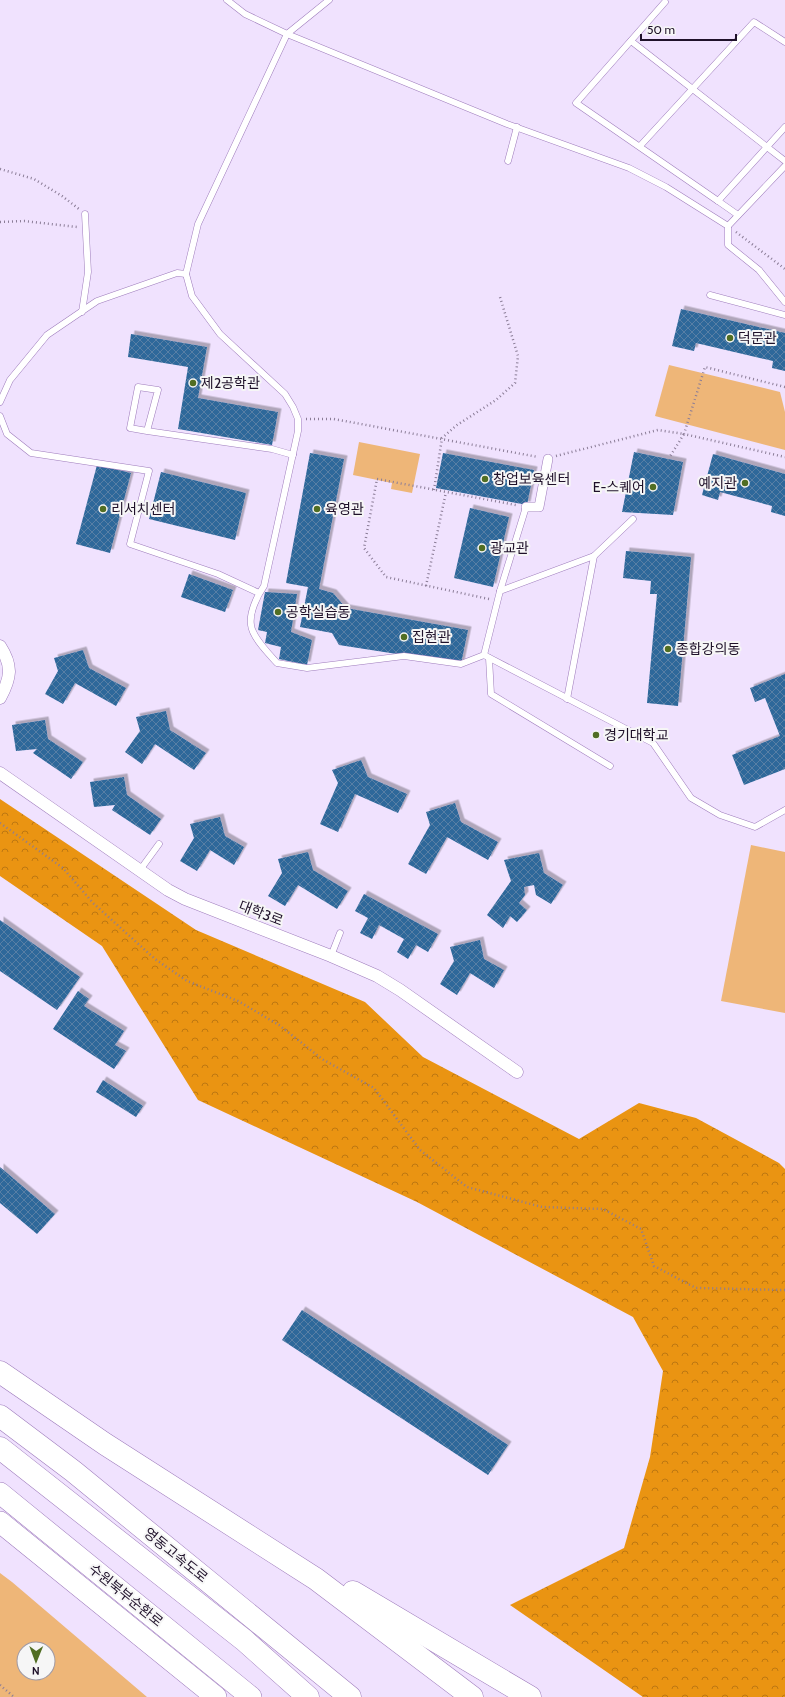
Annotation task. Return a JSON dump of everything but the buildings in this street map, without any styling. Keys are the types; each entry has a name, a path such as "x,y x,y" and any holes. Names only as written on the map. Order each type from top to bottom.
{"highway":[{"path":"0,1372 105,1444 316,1579 472,1697"},
{"name":"영동고속도로","path":"0,1416 73,1471 350,1697"},
{"name":"영동고속도로","path":"0,1448 244,1640 308,1697"},
{"name":"수원북부순환로","path":"0,1493 252,1697"},
{"path":"208,1510 387,1612 530,1697"},
{"name":"수원북부순환로","path":"0,1522 216,1697"}],"street":[{"path":"526,507 539,507 548,459"},
{"path":"0,646 9,664 10,676 6,688 0,698"},
{"name":"대학3로","path":"0,773 168,890 185,899 331,956 377,976 400,990 517,1072"}],"lane":[{"path":"227,0 245,14 287,34 517,127 629,168 666,187 728,226"},
{"path":"329,0 287,34 198,224 186,274 192,296 220,334 285,394 298,419 298,431 264,586 255,599 251,625 260,644 277,663 307,668 404,656 461,664 487,656 653,743 691,798 720,815 755,827 785,810"},
{"path":"665,2 576,103 640,146 738,216"},
{"path":"640,146 754,22 785,42"},
{"path":"631,41 785,161"},
{"path":"508,161 517,127"},
{"path":"718,201 785,127"},
{"path":"785,166 728,226 728,245 759,270 785,302"},
{"path":"82,312 88,272 85,214"},
{"path":"0,402 10,380 47,335 96,302 177,273 186,274"},
{"path":"710,296 785,315"},
{"path":"147,431 158,390 138,387 130,428 147,431 272,449 293,455"},
{"path":"0,416 7,434 31,453 149,471 130,544 218,574 259,593"},
{"path":"526,507 500,592 487,656 491,694 610,766"},
{"path":"500,592 594,556 633,520"},
{"path":"567,699 594,556"},
{"path":"140,870 159,844"},
{"path":"331,956 340,933"}],"path":[{"path":"0,169 34,179 62,196 85,214"},
{"path":"0,222 24,221 86,228"},
{"path":"728,226 785,269"},
{"path":"434,490 442,438 457,425 496,400 515,383 518,356 500,297"},
{"path":"669,458 684,434 705,367 785,387"},
{"path":"298,419 334,418 548,459 658,430 684,434 785,457"},
{"path":"498,601 386,577 364,548 377,479 526,507"},
{"path":"426,586 446,492"},
{"path":"0,823 63,868 93,903 155,959 187,980 238,1001 279,1025 322,1058 374,1088 420,1150 467,1188 542,1207 603,1209 641,1229 654,1266 696,1288 785,1290"},
{"path":"0,1685 14,1697"}],"green space":[{"path":"0,799 196,930 365,1002 423,1057 579,1139 639,1103 696,1118 779,1163 785,1169 785,1697 643,1697 510,1605 624,1548 650,1457 663,1371 633,1317 417,1202 198,1100 102,946 0,876"}],"shaded area":[{"path":"669,365 780,392 785,412 785,450 655,416"},
{"path":"359,442 420,454 412,493 391,489 392,483 353,475"},
{"path":"751,845 785,852 785,1013 721,1001"},
{"path":"0,1573 12,1582 147,1697 0,1697"}],"place":[{"name":"덕문관","path":"730,338"},
{"name":"제2공학관","path":"193,383"},
{"name":"창업보육센터","path":"485,479"},
{"name":"예지관","path":"745,483"},
{"name":"E-스퀘어","path":"653,487"},
{"name":"리서치센터","path":"103,509"},
{"name":"육영관","path":"317,509"},
{"name":"광교관","path":"482,548"},
{"name":"공학실습동","path":"278,612"},
{"name":"집현관","path":"404,637"},
{"name":"종합강의동","path":"668,649"},
{"name":"경기대학교","path":"596,735"}]}
